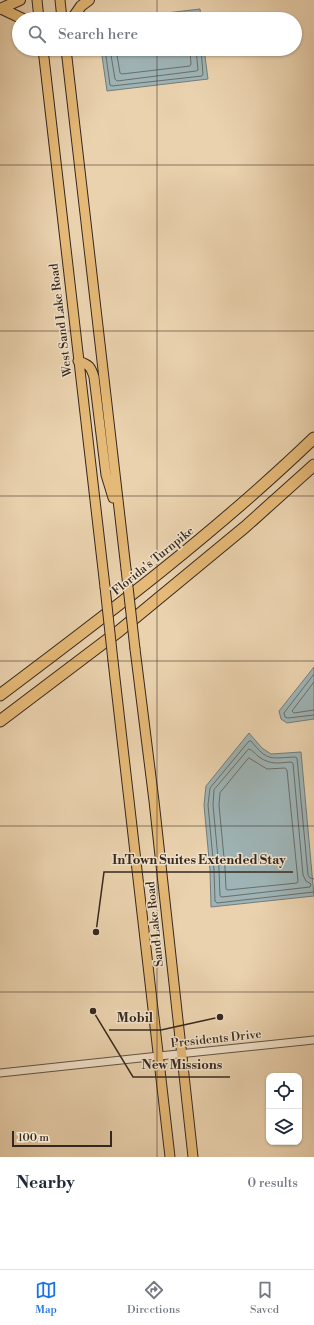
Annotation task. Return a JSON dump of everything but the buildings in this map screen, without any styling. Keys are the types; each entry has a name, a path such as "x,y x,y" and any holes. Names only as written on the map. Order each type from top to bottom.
{"highway":[{"path":"1,9 20,0"},
{"path":"77,12 81,6 89,0"},
{"path":"1,9 12,14"},
{"name":"Florida's Turnpike","path":"0,695 111,612 182,556 233,513 314,438"},
{"path":"0,721 119,631 240,532 314,464"}],"main road":[{"path":"37,0 38,12"},
{"path":"60,0 61,12"},
{"name":"West Sand Lake Road","path":"43,56 105,587"},
{"path":"67,56 120,521"},
{"path":"78,361 89,365 92,370 106,475 120,521"},
{"name":"Sand Lake Road","path":"120,521 193,1157"},
{"name":"Sand Lake Road","path":"105,587 170,1157"}],"street":[{"name":"Presidents Drive","path":"0,1073 314,1040"}],"water":[{"path":"200,9 200,12 175,12"},
{"path":"102,56 205,56 208,79 107,91"},
{"path":"314,667 314,719 287,723 281,719 279,711"},
{"path":"249,733 262,748 271,754 301,752 314,896 211,907 210,870 204,805 206,786"}],"place":[{"name":"InTown Suites Extended Stay","path":"96,932"},
{"name":"New Missions","path":"93,1011"},
{"name":"Mobil","path":"220,1017"}]}
